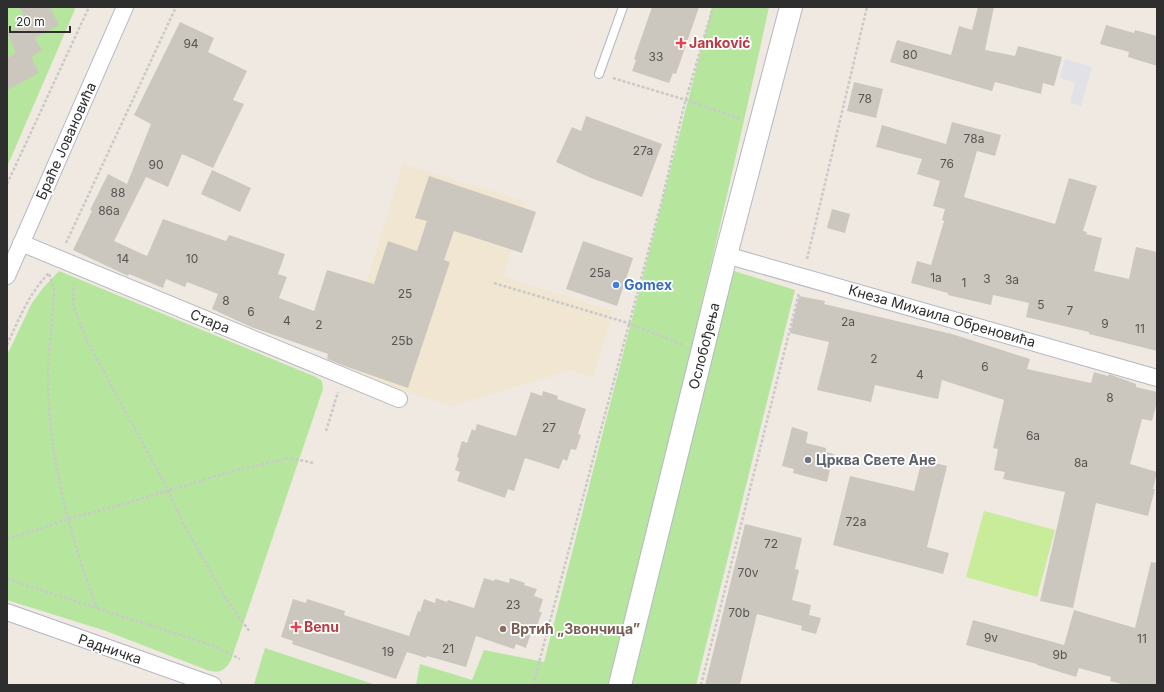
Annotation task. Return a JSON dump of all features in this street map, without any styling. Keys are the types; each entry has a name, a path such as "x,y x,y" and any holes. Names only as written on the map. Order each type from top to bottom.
{"street":[{"name":"Браће Јовановића","path":"7,276 125,7"},
{"name":"Ослобођења","path":"620,685 726,255 791,7"},
{"name":"Стара","path":"21,243 399,399"},
{"name":"Кнеза Михаила Обреновића","path":"726,255 1157,378"},
{"name":"Радничка","path":"7,612 213,685"}],"lane":[{"path":"599,74 623,7"}],"path":[{"path":"7,184 89,7"},
{"path":"7,345 26,304 41,281 63,260 176,7"},
{"path":"532,685 662,200 686,100 713,7"},
{"path":"702,685 803,276 867,7"},
{"path":"599,74 686,100 760,125"},
{"path":"63,260 72,272 74,305 81,328 168,490 183,523 226,599 250,632"},
{"path":"49,273 54,288 48,381 52,424 67,519 97,608"},
{"path":"494,283 628,323 702,352"},
{"path":"326,432 342,376"},
{"path":"7,539 67,519 283,459 290,458 314,463"},
{"path":"7,579 214,646 240,659"}],"shaded area":[{"path":"1065,59 1092,67 1081,106 1070,103 1075,83 1060,78"},
{"path":"403,164 526,202 503,277 613,311 593,377 570,370 452,406 339,371"}],"green space":[{"path":"7,7 76,7 7,167"},
{"path":"712,7 769,7 692,347 608,685 416,685 420,664 472,680 484,650 544,662"},
{"path":"731,270 795,290 696,685 631,685"},
{"path":"59,271 316,377 322,381 323,389 231,660 221,671 215,672 207,670 106,631 7,600 7,355 32,303 43,288"},
{"path":"984,511 1055,530 1037,597 966,577"},
{"path":"265,648 376,685 256,685 254,684"}],"building":[{"path":"19,7 50,7 59,25 35,38 42,51 31,57 39,73 7,90 7,58 16,53 7,33 28,22"},
{"path":"652,7 699,7 676,74 673,73 669,83 632,71 636,60 634,59"},
{"path":"978,7 994,7 985,50 1015,56 1018,46 1062,57 1054,86 1043,83 1041,94 995,82 992,91 890,62 897,40 951,55 959,26 972,30"},
{"path":"180,22 214,38 208,52 247,71 233,100 244,104 213,168 182,154 168,187 146,177 114,241 147,256 163,219 226,241 229,235 285,254 278,274 287,277 279,298 314,311 327,270 374,284 388,241 417,251 427,221 415,218 429,176 536,212 522,253 454,231 444,260 450,262 408,388 327,359 328,354 251,327 212,309 218,294 187,282 185,287 166,279 163,288 129,274 128,276 73,250 92,211 90,210 108,174 127,184 151,124 134,115"},
{"path":"1106,25 1134,33 1135,30 1157,36 1157,66 1128,57 1129,52 1100,44"},
{"path":"854,82 883,89 876,118 847,111"},
{"path":"586,116 662,144 642,197 591,178 556,162 572,127 581,131"},
{"path":"952,122 1001,135 995,156 977,151 964,197 1055,224 1069,178 1097,186 1083,231 1087,232 1086,234 1102,238 1094,271 1129,279 1136,247 1157,252 1157,351 1089,334 1089,332 1026,317 1029,303 993,295 991,305 948,295 948,293 911,283 917,261 931,265 944,221 942,220 945,209 933,206 940,181 917,174 922,159 876,147 882,125 946,144"},
{"path":"212,170 251,188 240,212 201,194"},
{"path":"832,209 850,214 845,233 827,228"},
{"path":"583,241 633,258 617,306 566,289"},
{"path":"799,296 825,301 824,304 952,334 1030,359 1027,369 1091,383 1094,372 1108,376 1109,374 1136,384 1136,387 1157,392 1157,402 1152,421 1142,419 1130,464 1157,472 1153,489 1155,489 1148,516 1096,503 1073,608 1040,601 1065,492 1003,479 1005,472 994,470 998,449 993,448 1004,400 942,380 938,399 875,385 871,402 817,390 829,342 790,333"},
{"path":"543,391 558,396 557,399 586,409 578,434 581,435 576,450 571,449 567,461 563,459 559,469 525,458 514,491 508,489 505,498 457,481 460,472 455,470 459,458 457,457 462,441 467,443 472,429 475,431 477,424 516,436 531,392 542,396"},
{"name":"Црква Свете Ане","path":"792,427 808,432 806,443 826,448 826,452 834,454 827,482 793,473 794,469 782,466"},
{"path":"922,460 947,466 927,547 949,553 943,574 833,545 850,476 914,491"},
{"path":"745,524 802,538 795,569 799,570 792,600 811,605 809,615 821,618 816,634 801,630 802,626 757,614 740,685 705,685"},
{"path":"1151,562 1157,563 1157,685 1125,685 1110,681 1111,677 1079,668 1076,677 1037,664 966,645 973,620 1064,645 1074,610 1135,628"},
{"path":"484,578 509,583 510,578 525,583 524,585 537,589 534,596 543,599 539,612 542,612 534,634 531,633 526,648 516,644 514,649 476,636 466,667 407,652 396,679 292,644 293,641 281,637 293,599 306,603 307,599 345,611 344,615 409,636 424,599 435,603 436,598 447,602 448,600 474,608"}],"place":[{"name":"Janković","path":"681,43"},
{"name":"Gomex","path":"616,285"},
{"name":"Црква Свете Ане","path":"808,460"},
{"name":"Benu","path":"296,627"},
{"name":"Вртић „Звончица”","path":"503,629"}]}
